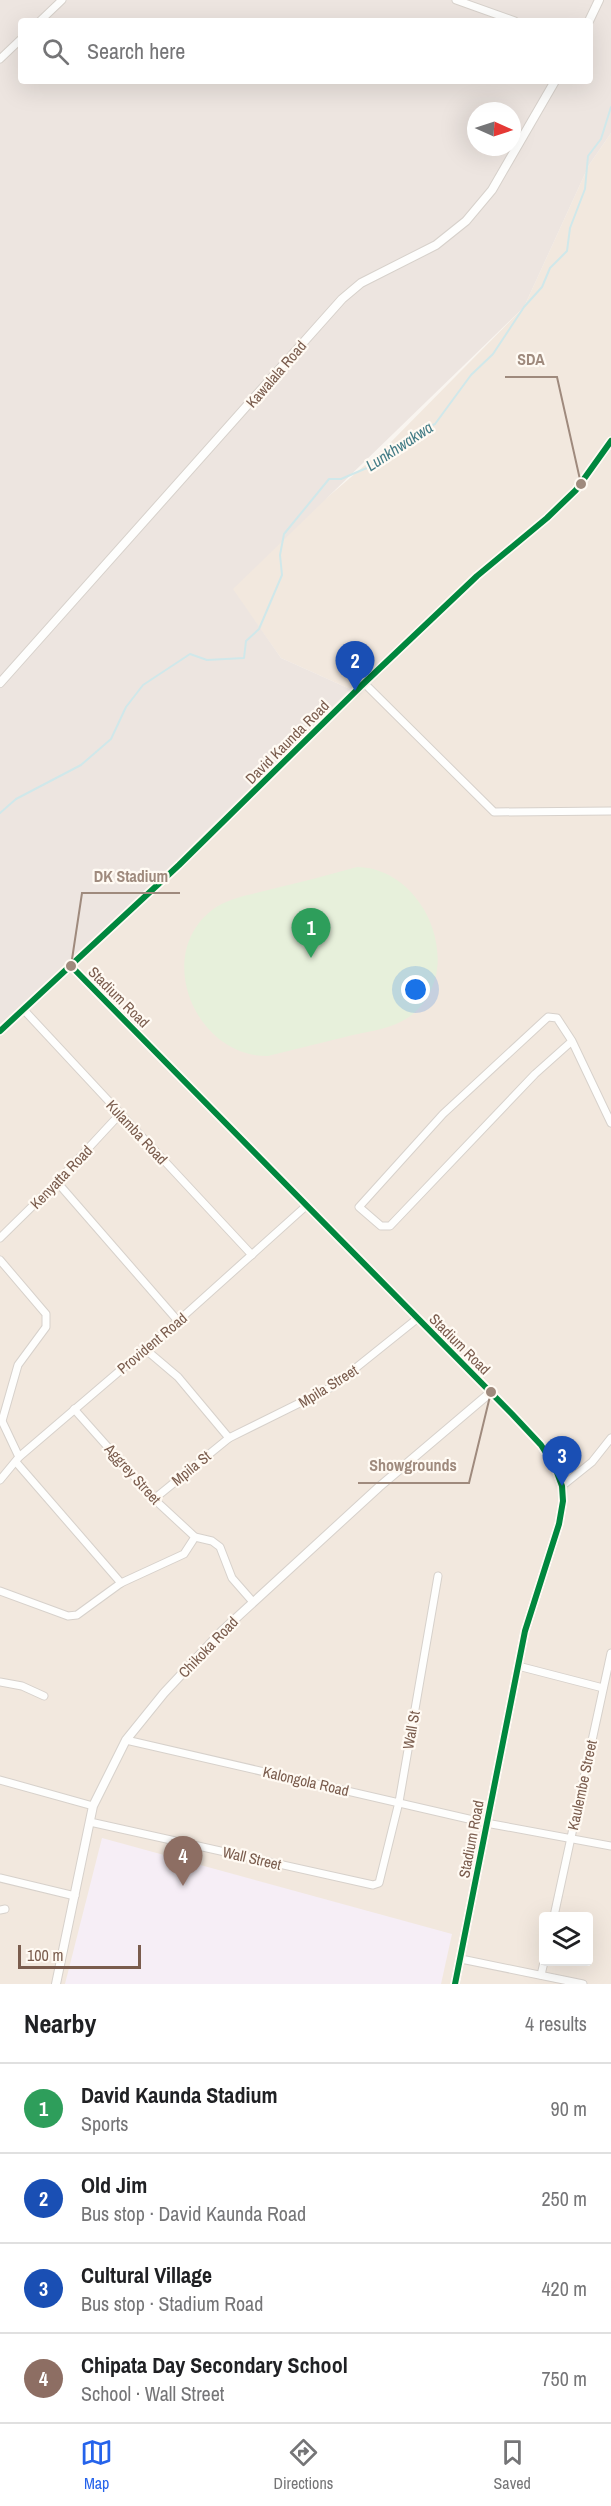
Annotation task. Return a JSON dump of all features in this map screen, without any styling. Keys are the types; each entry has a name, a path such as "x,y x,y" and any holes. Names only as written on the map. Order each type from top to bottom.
{"street":[{"path":"43,18 62,0"},
{"path":"456,0 507,18"},
{"path":"590,18 599,0"},
{"path":"0,59 18,42"},
{"name":"Kawalala Road","path":"0,683 342,299 361,283 436,245 466,220 492,190 553,84"},
{"name":"David Kaunda Road","path":"0,1031 179,865 363,683 477,576 569,497 611,441"},
{"path":"363,683 494,812 611,811"},
{"name":"Stadium Road","path":"72,966 491,1392 541,1445 555,1467 562,1486 563,1501 559,1524 534,1597 518,1666 455,1984"},
{"name":"Kulamba Road","path":"23,1009 252,1255"},
{"path":"572,1041 535,1074 390,1226 381,1226 359,1207 442,1114 548,1017 557,1018 572,1041 611,1123"},
{"name":"Kenyatta Road","path":"0,1238 57,1182 120,1114"},
{"path":"57,1182 178,1322"},
{"name":"Provident Road","path":"0,1480 17,1460 178,1322 306,1206"},
{"path":"0,1260 46,1314 47,1321 46,1327 18,1365 1,1419 17,1460 121,1583"},
{"name":"Mpila Street","path":"229,1438 332,1387 418,1318"},
{"path":"145,1349 178,1377 229,1438"},
{"name":"Chikoka Road","path":"56,1984 93,1806 126,1740 164,1693 253,1602 379,1486 491,1392"},
{"name":"Aggrey Street","path":"74,1409 154,1499 195,1537 212,1541 220,1547 232,1578 253,1602"},
{"name":"Mpila St","path":"154,1499 229,1438"},
{"path":"562,1486 585,1468 611,1438"},
{"path":"0,1590 73,1616 121,1583 184,1554 195,1537"},
{"name":"Wall St","path":"379,1883 399,1802 438,1576"},
{"name":"Kaulembe Street","path":"555,1912 611,1653"},
{"path":"518,1666 603,1688"},
{"path":"0,1682 22,1686 44,1696"},
{"name":"Kalongola Road","path":"126,1740 486,1823 611,1846"},
{"path":"0,1780 93,1806"},
{"name":"Wall Street","path":"90,1822 374,1885 379,1883"},
{"path":"0,1878 75,1896"},
{"path":"461,1959 583,1984"},
{"path":"541,1975 543,1966"}],"shaded area":[{"path":"0,0 611,0 611,133 589,165 524,307 233,589 281,658 350,689 0,1034"},
{"path":"611,133 611,1984 0,1984 0,1036 350,689 281,658 232,589 267,549 385,448 524,307 589,165"},
{"path":"102,1838 452,1934 441,1984 65,1984"}],"green space":[{"path":"357,867 382,872 403,885 420,903 432,926 437,950 436,975 427,998 403,1021 268,1056 243,1052 221,1040 203,1022 191,1001 185,977 186,952 195,930 212,910 232,900"}],"waterway":[{"name":"Lunkhwakwa","path":"0,813 16,799 81,765 111,739 126,707 143,685 190,654 207,660 244,658 246,641 259,629 282,575 280,555 284,534 329,479 341,479 376,464 404,439 435,424 471,375 493,354 524,307 542,287 550,268 567,251 570,228 585,189 588,156 601,139 611,107"}],"cycle path":[{"path":"0,1031 179,865 477,576 547,518 576,490 611,441"},
{"path":"71,966 512,1414 541,1445 555,1467 562,1486 563,1501 559,1524 525,1631 455,1984"}],"place":[{"name":"SDA","path":"581,484"},
{"name":"Old Jim","path":"355,691"},
{"name":"David Kaunda Stadium","path":"311,958"},
{"name":"DK Stadium","path":"71,966"},
{"name":"Showgrounds","path":"491,1392"},
{"name":"Cultural Village","path":"562,1486"},
{"name":"Chipata Day Secondary School","path":"183,1886"}]}
